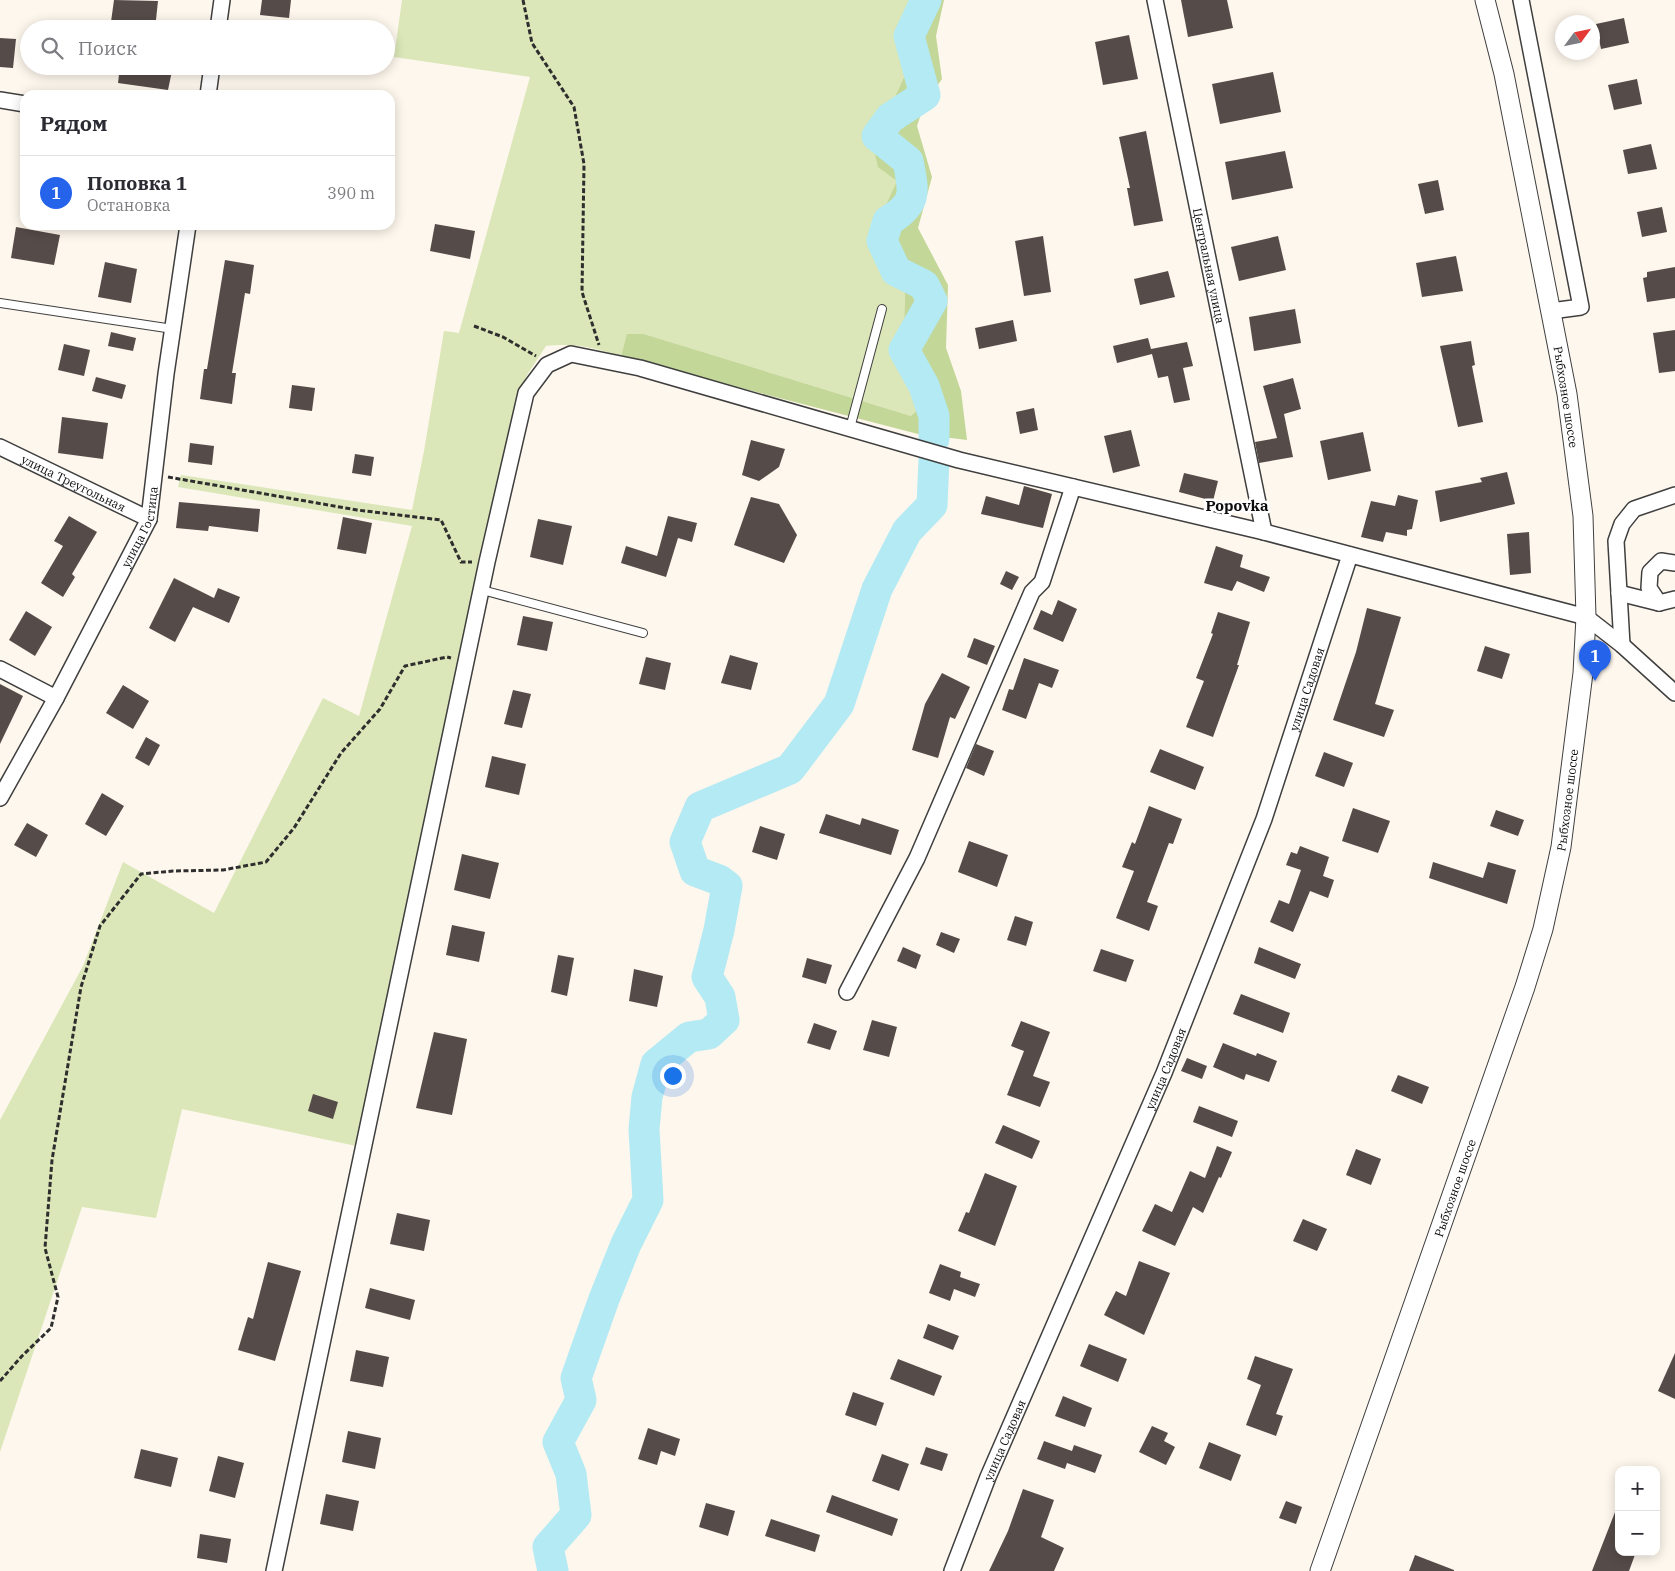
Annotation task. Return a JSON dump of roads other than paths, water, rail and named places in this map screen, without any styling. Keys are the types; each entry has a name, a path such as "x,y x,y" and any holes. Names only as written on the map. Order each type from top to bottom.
{"street":[{"path":"219,20 222,0"},
{"name":"Центральная улица","path":"1155,0 1264,532"},
{"name":"Рыбхозное шоссе","path":"1320,1571 1525,987 1543,929 1561,847 1583,673 1586,617 1581,491 1567,394 1504,74 1485,0"},
{"path":"1521,0 1581,307 1552,311"},
{"path":"209,90 211,75"},
{"path":"0,100 20,103"},
{"name":"улица Гостица","path":"0,798 56,698 149,519 187,230"},
{"path":"274,1571 466,663 526,393 547,365 571,354 640,368 959,460 1264,532 1586,617 1675,693"},
{"name":"улица Треугольная","path":"0,447 149,519"},
{"path":"847,992 917,858 1032,592 1042,582 1073,486"},
{"path":"1622,646 1616,541 1622,524 1634,509 1675,496"},
{"name":"улица Садовая","path":"952,1571 988,1477 1164,1072 1264,819 1350,555"},
{"path":"1659,602 1649,588 1650,572 1661,561 1675,562"},
{"path":"1619,592 1659,602 1675,599"},
{"path":"0,669 56,698"}],"lane":[{"path":"0,303 173,329"},
{"path":"850,428 882,309"},
{"path":"482,590 643,633"}],"waterway":[{"path":"926,0 909,36 925,95 890,118 877,136 908,161 912,181 912,196 905,208 888,221 882,241 896,271 924,285 932,301 904,350 924,386 934,416 934,439"},
{"path":"553,1571 548,1547 576,1515 571,1474 558,1442 581,1400 576,1378 626,1244 648,1200 644,1129 647,1097 656,1064 689,1037 709,1034 724,1020 720,997 707,977 719,930 727,886 719,880 695,871 685,842 700,807 790,769 839,704 877,589 907,531 932,505 934,460"}],"place":[{"name":"Поповка 1","path":"1595,681"}],"district":[{"name":"Popovka","path":"1237,505"}]}
